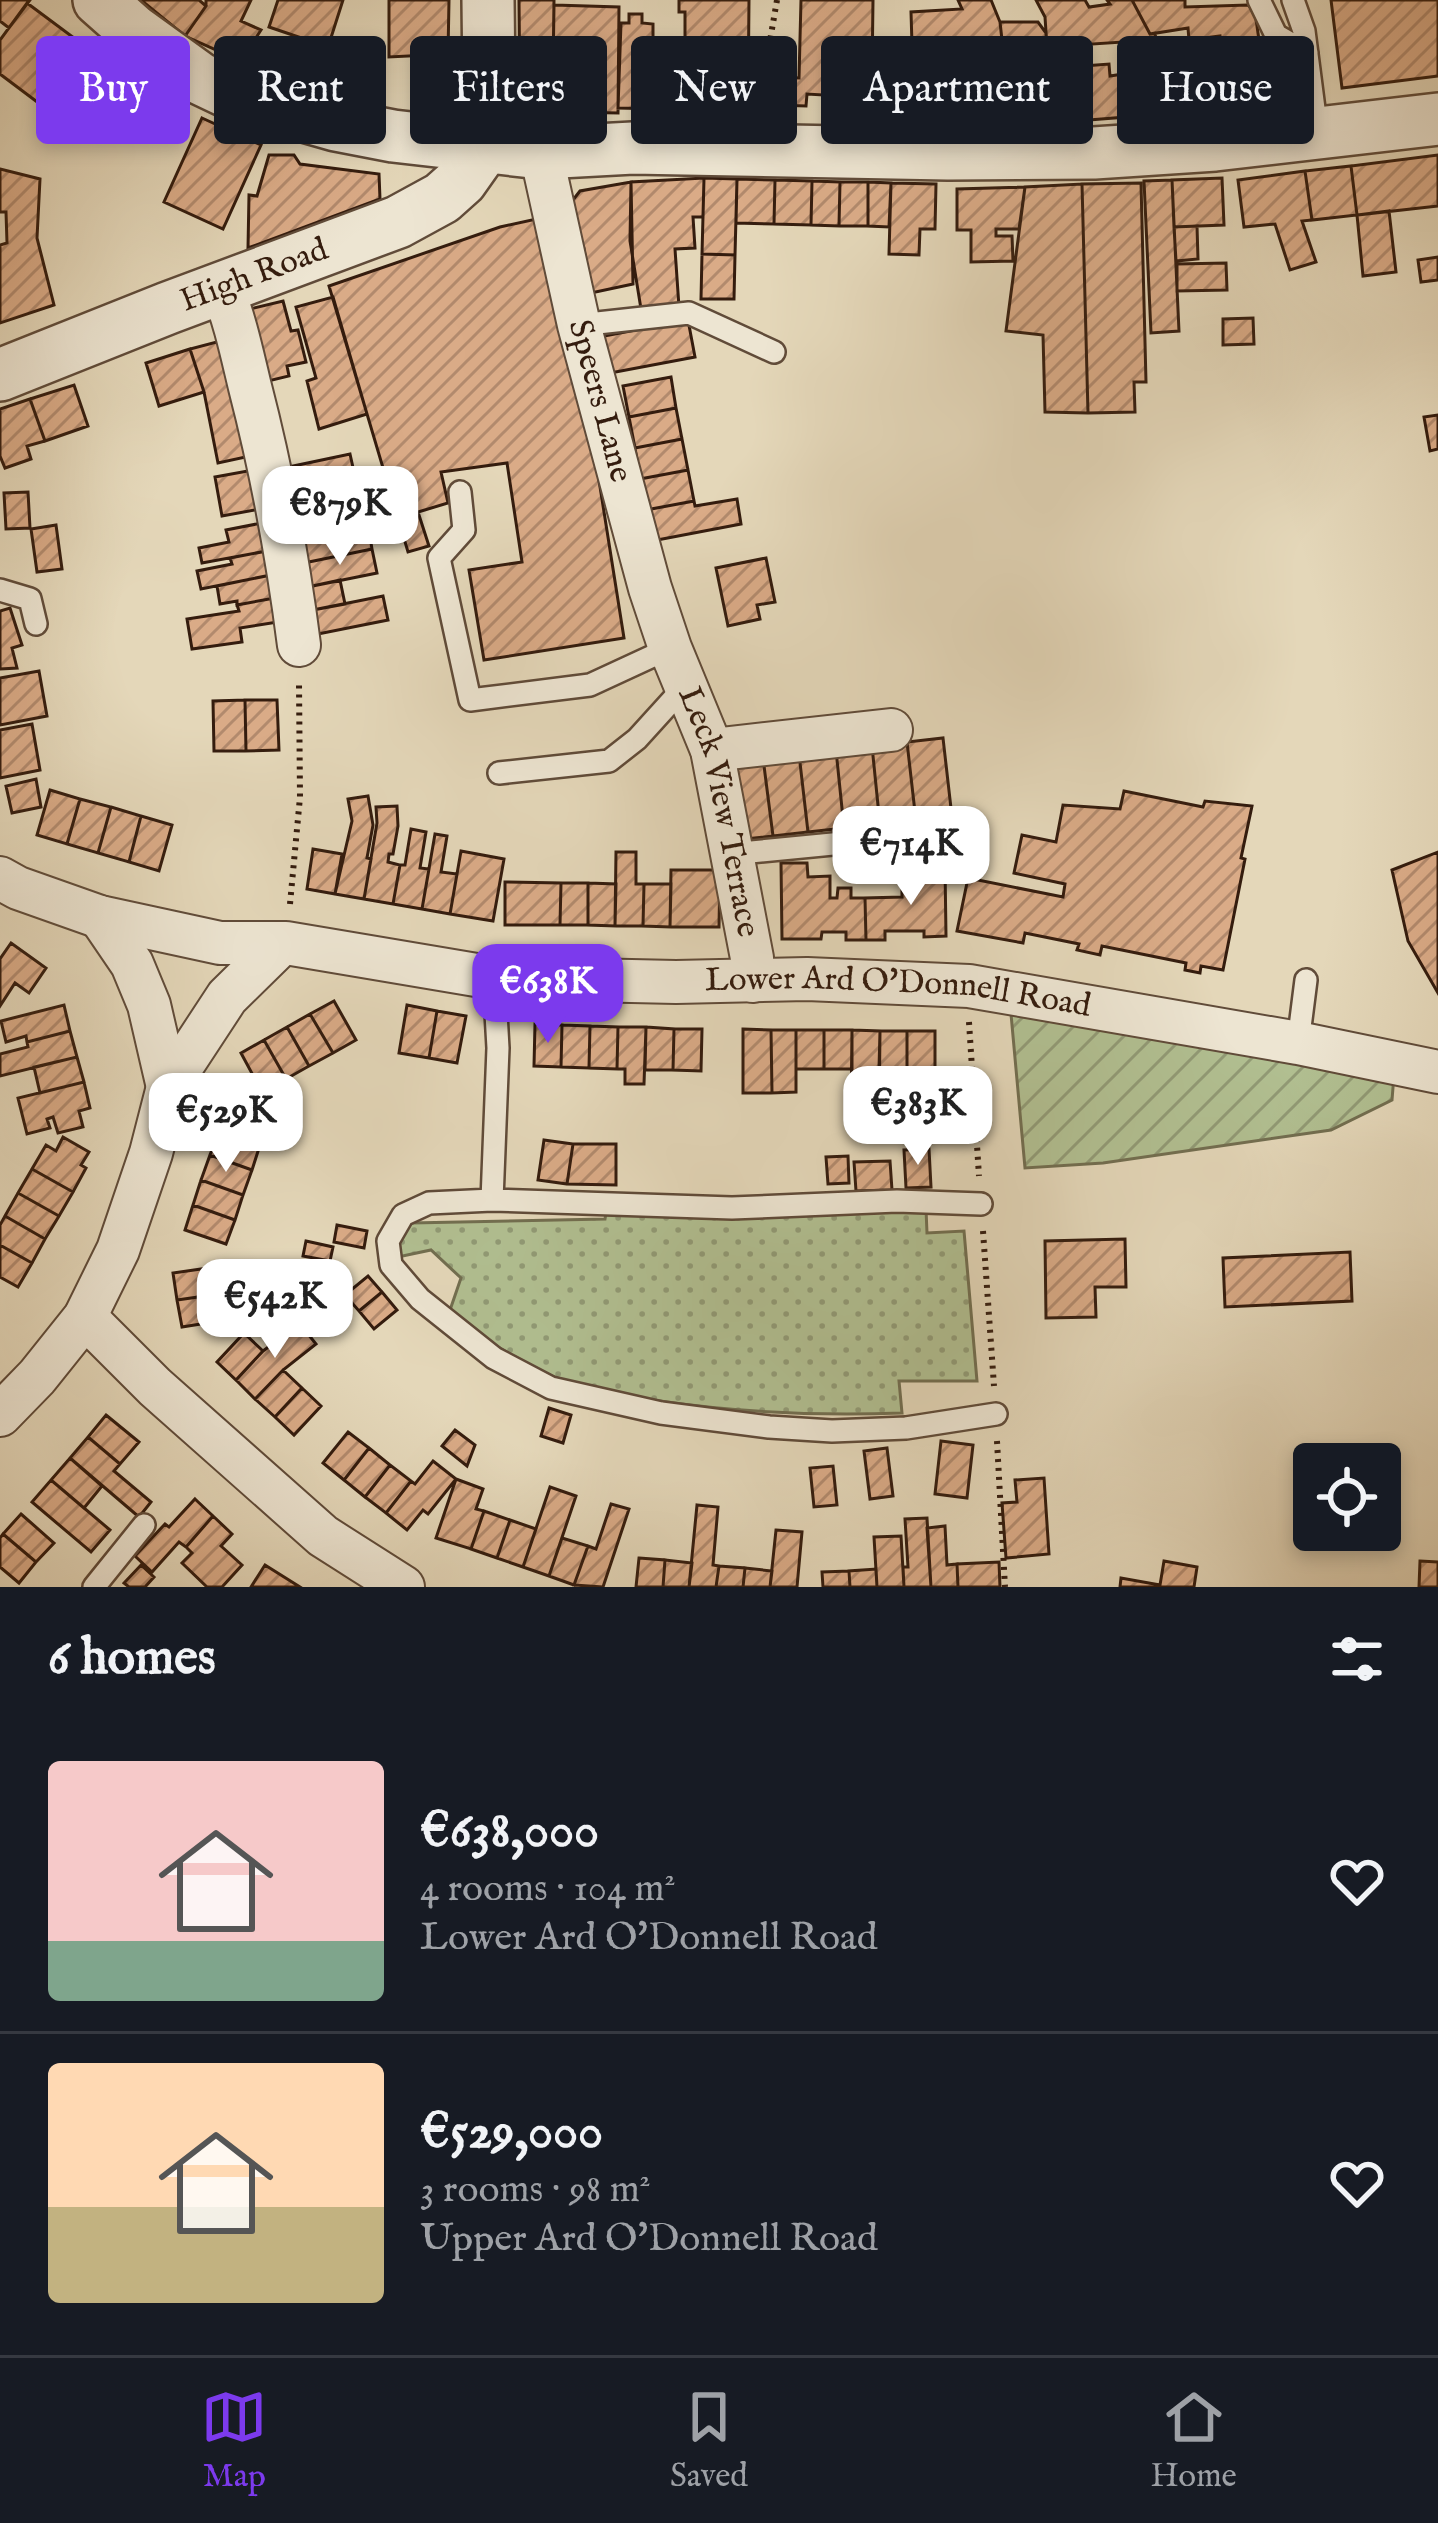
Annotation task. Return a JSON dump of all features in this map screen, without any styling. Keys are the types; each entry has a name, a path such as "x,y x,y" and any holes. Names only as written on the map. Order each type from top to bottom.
{"street":[{"path":"99,0 199,78 242,98 336,125 541,153 633,148 1094,152 1215,145 1438,118"},
{"path":"485,147 488,0"},
{"name":"High Road","path":"0,375 412,215 461,181 485,147"},
{"name":"Speers Lane","path":"541,153 579,325 650,588 678,666"},
{"path":"222,288 262,434 299,645"},
{"name":"Leck View Terrace","path":"678,666 712,750 753,981"},
{"path":"712,750 891,730"},
{"name":"Lower Ard O'Donnell Road","path":"0,878 18,889 100,917 220,943 284,944 494,978 969,986 1298,1042 1438,1072"},
{"path":"100,917 132,964 149,1005 168,1087"},
{"path":"0,1415 85,1317 118,1250 168,1087 227,997 284,944"},
{"path":"85,1317 155,1387 323,1536 403,1587"}],"lane":[{"path":"1259,0 1278,36"},
{"path":"1294,0 1305,36"},
{"path":"1314,108 1317,132"},
{"path":"579,325 689,313 774,352"},
{"path":"460,492 464,530 439,558 470,700 590,685 678,666"},
{"path":"0,590 30,598 36,624"},
{"path":"500,773 608,761 637,739 678,666"},
{"path":"730,854 946,832"},
{"path":"492,1200 498,1048 494,978"},
{"path":"1298,1042 1306,980"},
{"path":"981,1204 896,1201 732,1208 492,1200 429,1203 403,1215 388,1240 391,1265 420,1299 494,1358 550,1388 661,1413 832,1431 906,1428 996,1414"},
{"path":"94,1587 144,1525"}],"path":[{"path":"770,36 776,0"},
{"path":"284,944 300,797 299,645"},
{"path":"969,986 1004,1587"}],"green space":[{"path":"1010,1003 1394,1075 1392,1100 1331,1130 1103,1163 1025,1168"},
{"path":"926,1209 927,1233 964,1231 977,1381 899,1381 902,1413 721,1408 596,1392 518,1359 449,1313 461,1278 431,1250 398,1257 396,1242 411,1223 605,1219 606,1213"}],"building":[{"path":"0,0 30,0 9,28 0,21"},
{"path":"141,0 199,0 206,6 185,36"},
{"path":"206,0 251,0 241,21 261,30 257,36 214,36 214,49 185,36"},
{"path":"278,0 343,0 332,36 296,36 269,27"},
{"path":"389,0 449,0 448,36 410,36 410,56 389,57"},
{"path":"519,0 554,0 554,36 519,36"},
{"path":"679,0 749,0 749,36 685,36 685,12 679,12"},
{"path":"801,0 873,0 873,36 821,36 821,95 807,94 806,106 797,106"},
{"path":"958,0 991,0 1002,36 912,36 911,12 962,9"},
{"path":"1036,0 1085,0 1089,7 1110,4 1107,0 1132,0 1155,36 1117,36 1117,42 1093,44 1093,36 1046,36 1045,17"},
{"path":"1132,0 1185,0 1185,7 1248,5 1255,12 1258,36 1189,36 1188,28 1150,34"},
{"path":"1331,0 1438,0 1438,76 1342,88"},
{"path":"27,3 71,36 36,36 36,101 0,74 0,40"},
{"path":"554,5 619,7 618,113 607,113 607,36 554,36"},
{"path":"629,14 642,14 642,23 653,24 653,36 631,36 631,108 618,108 621,23 629,23"},
{"path":"1000,22 1038,22 1046,36 1002,36"},
{"path":"1109,64 1110,76 1117,75 1117,118 1093,120 1093,65"},
{"path":"202,118 214,123 214,144 261,145 223,229 164,202"},
{"path":"269,155 294,155 300,164 379,174 380,199 248,248 249,195 257,196"},
{"path":"1438,155 1438,206 1357,215 1351,166"},
{"path":"1351,166 1357,215 1312,220 1305,171"},
{"path":"0,169 40,179 37,238 54,305 0,323 0,245 7,243 6,212 0,212"},
{"path":"1305,171 1312,220 1302,221 1316,262 1290,270 1275,224 1244,227 1238,180"},
{"path":"704,178 703,217 693,217 695,248 675,249 679,307 641,309 630,241 631,182"},
{"path":"704,178 737,179 735,255 702,254"},
{"path":"1222,178 1224,225 1174,227 1172,180"},
{"path":"737,179 775,180 774,224 736,223"},
{"path":"775,180 812,181 811,225 774,224"},
{"path":"1172,180 1179,331 1151,333 1144,181"},
{"path":"812,181 840,182 839,226 811,225"},
{"path":"631,182 633,284 591,293 573,200 580,191"},
{"path":"840,182 868,182 868,226 839,226"},
{"path":"868,182 891,183 889,227 868,226"},
{"path":"891,183 936,184 935,229 920,229 919,255 889,254"},
{"path":"1141,183 1146,382 1134,382 1135,412 1088,413 1082,184"},
{"path":"1082,184 1088,413 1045,412 1043,335 1006,331 1025,187"},
{"path":"1025,187 1019,229 996,229 996,236 1012,236 1013,261 971,262 971,230 957,230 957,189"},
{"path":"1389,211 1396,272 1363,276 1357,215"},
{"path":"541,218 588,411 624,638 484,660 469,570 522,562 507,463 441,472 448,503 418,512 429,546 408,552 329,286 500,227"},
{"path":"1197,226 1198,259 1176,261 1174,227"},
{"path":"702,254 735,255 734,299 701,299"},
{"path":"1438,257 1438,280 1421,282 1418,260"},
{"path":"1226,263 1227,290 1177,291 1177,264"},
{"path":"333,297 367,414 319,429 307,381 316,378 296,307"},
{"path":"283,301 291,331 298,330 306,362 287,366 289,376 264,382 246,310"},
{"path":"1253,318 1254,344 1223,345 1223,319"},
{"path":"688,320 695,357 605,374 599,337"},
{"path":"228,339 255,455 218,463 190,349"},
{"path":"190,349 204,392 159,406 146,363"},
{"path":"671,377 676,408 629,417 623,386"},
{"path":"74,385 88,426 45,441 30,399"},
{"path":"30,399 45,441 27,446 31,459 5,468 0,456 0,409"},
{"path":"676,408 682,439 635,448 629,417"},
{"path":"1438,415 1438,449 1430,451 1424,417"},
{"path":"682,439 688,470 640,479 635,448"},
{"path":"350,454 358,490 292,504 284,468"},
{"path":"259,469 266,508 222,516 215,477"},
{"path":"688,470 694,501 646,510 640,479"},
{"path":"28,492 30,528 6,529 4,493"},
{"path":"344,493 346,505 333,507 336,520 298,529 292,504"},
{"path":"737,499 741,524 652,541 646,510"},
{"path":"267,522 272,550 202,563 199,548 229,542 226,530"},
{"path":"56,525 62,569 37,572 31,529"},
{"path":"368,525 372,549 304,563 299,539"},
{"path":"372,549 377,573 308,587 304,563"},
{"path":"272,550 276,574 201,589 197,571 232,564 230,558"},
{"path":"766,558 775,602 757,605 760,619 728,626 716,568"},
{"path":"276,574 280,597 220,604 217,586"},
{"path":"340,580 345,604 313,610 308,587"},
{"path":"383,596 388,620 318,634 313,610"},
{"path":"280,597 284,621 240,628 242,642 192,649 187,619 239,611 237,605"},
{"path":"10,608 22,645 12,648 17,668 0,669 0,611"},
{"path":"39,671 47,716 0,725 0,678"},
{"path":"245,700 277,700 279,750 246,751"},
{"path":"245,700 246,751 214,751 213,701"},
{"path":"32,724 40,770 0,778 0,730"},
{"path":"943,738 952,817 916,821 907,742"},
{"path":"907,742 916,821 880,825 872,746"},
{"path":"872,746 880,825 844,828 836,750"},
{"path":"836,750 844,828 808,832 799,754"},
{"path":"799,754 808,832 773,836 763,758"},
{"path":"763,758 773,836 736,840 728,762"},
{"path":"36,779 41,807 12,813 6,786"},
{"path":"50,790 80,799 67,844 37,835"},
{"path":"1124,791 1203,807 1205,801 1252,806 1223,970 1201,966 1200,973 1185,970 1186,963 1102,946 1100,955 1077,950 1079,944 1025,933 1023,943 957,931 968,878 1063,897 1065,884 1014,873 1022,835 1056,842 1063,805 1120,809"},
{"path":"368,796 373,825 364,899 335,894 352,821 348,799"},
{"path":"80,799 111,807 98,853 67,844"},
{"path":"397,806 398,826 388,862 400,865 393,904 364,899 376,807"},
{"path":"111,807 141,816 129,862 98,853"},
{"path":"141,816 172,825 159,871 129,862"},
{"path":"411,829 426,832 420,868 429,869 422,909 393,904"},
{"path":"435,834 447,836 441,872 457,874 450,914 422,909"},
{"path":"313,849 342,854 335,894 307,889"},
{"path":"461,851 504,859 493,921 450,914"},
{"path":"616,852 636,852 636,884 644,884 643,926 615,926"},
{"path":"1438,852 1438,993 1408,941 1392,870"},
{"path":"781,863 807,863 808,877 830,876 830,898 837,898 838,888 851,888 851,898 865,898 866,940 846,940 846,932 822,932 821,939 782,939"},
{"path":"945,866 946,936 885,931 885,940 866,940 865,898 902,897 902,880 923,880 923,867"},
{"path":"671,870 720,870 719,927 670,927"},
{"path":"505,882 561,883 560,925 505,925"},
{"path":"561,883 588,883 588,925 560,925"},
{"path":"588,883 616,884 615,926 588,925"},
{"path":"644,884 671,884 670,927 643,926"},
{"path":"11,943 46,968 29,993 15,983 0,1006 0,959"},
{"path":"334,1001 356,1040 333,1053 310,1014"},
{"path":"64,1005 70,1031 6,1042 1,1021"},
{"path":"407,1005 437,1011 429,1058 399,1053"},
{"path":"437,1011 466,1016 457,1063 429,1058"},
{"path":"310,1014 333,1053 309,1066 287,1027"},
{"path":"535,1024 562,1025 561,1067 534,1066"},
{"path":"562,1025 590,1026 589,1068 561,1067"},
{"path":"590,1026 618,1027 617,1069 589,1068"},
{"path":"287,1027 309,1066 286,1079 264,1040"},
{"path":"618,1027 646,1027 644,1084 625,1084 625,1069 617,1069"},
{"path":"646,1027 674,1029 673,1070 645,1070"},
{"path":"674,1029 702,1029 701,1071 673,1070"},
{"path":"743,1029 771,1030 772,1093 743,1093"},
{"path":"771,1030 796,1030 796,1092 772,1093"},
{"path":"796,1030 824,1030 824,1069 796,1069"},
{"path":"824,1030 852,1030 852,1069 824,1069"},
{"path":"852,1030 880,1031 879,1116 851,1115"},
{"path":"70,1031 77,1057 0,1076 0,1054"},
{"path":"880,1031 907,1031 907,1070 879,1069"},
{"path":"907,1031 935,1031 935,1088 907,1088"},
{"path":"264,1040 286,1079 262,1092 241,1053"},
{"path":"77,1057 84,1082 40,1093 34,1067"},
{"path":"84,1082 90,1108 79,1111 83,1127 58,1133 53,1117 47,1119 50,1128 27,1134 18,1098"},
{"path":"219,1131 260,1145 252,1170 210,1155"},
{"path":"63,1137 89,1152 73,1192 32,1169 46,1145 56,1151"},
{"path":"544,1140 573,1144 567,1184 538,1180"},
{"path":"573,1144 616,1144 616,1185 567,1184"},
{"path":"929,1149 931,1187 906,1188 904,1150"},
{"path":"210,1155 252,1170 243,1195 201,1180"},
{"path":"848,1156 849,1183 828,1184 826,1157"},
{"path":"890,1161 892,1190 856,1191 854,1162"},
{"path":"32,1169 73,1192 59,1216 18,1193"},
{"path":"201,1180 243,1195 235,1220 193,1205"},
{"path":"18,1193 59,1216 45,1239 5,1216"},
{"path":"193,1205 235,1220 226,1244 185,1230"},
{"path":"5,1216 45,1239 32,1263 0,1245"},
{"path":"337,1225 367,1231 364,1248 334,1242"},
{"path":"1125,1239 1126,1287 1095,1287 1096,1317 1046,1318 1045,1241"},
{"path":"306,1241 333,1247 330,1261 303,1256"},
{"path":"0,1245 32,1263 18,1287 0,1277"},
{"path":"1350,1252 1352,1301 1225,1307 1223,1258"},
{"path":"215,1267 219,1294 177,1300 173,1273"},
{"path":"368,1276 382,1292 359,1311 345,1295"},
{"path":"330,1278 340,1296 298,1322 285,1301"},
{"path":"233,1292 238,1318 182,1327 177,1300"},
{"path":"382,1292 397,1310 374,1329 359,1311"},
{"path":"300,1324 316,1344 255,1399 236,1380 263,1351"},
{"path":"244,1333 263,1351 236,1380 217,1362"},
{"path":"283,1370 302,1388 275,1417 255,1399"},
{"path":"302,1388 321,1406 294,1435 275,1417"},
{"path":"549,1408 571,1415 563,1443 541,1436"},
{"path":"106,1415 139,1442 120,1464 88,1437"},
{"path":"455,1430 475,1445 467,1466 442,1446"},
{"path":"348,1432 369,1448 344,1480 323,1463"},
{"path":"88,1437 120,1464 114,1471 151,1502 139,1517 70,1458"},
{"path":"941,1441 973,1445 967,1498 935,1494"},
{"path":"369,1448 390,1465 365,1497 344,1480"},
{"path":"887,1448 893,1496 870,1499 864,1451"},
{"path":"70,1458 102,1486 84,1508 51,1480"},
{"path":"433,1461 456,1479 428,1514 423,1510 407,1530 386,1513"},
{"path":"390,1465 411,1481 386,1513 365,1497"},
{"path":"833,1466 837,1505 814,1507 810,1468"},
{"path":"1044,1478 1049,1554 1006,1558 1002,1503 1017,1502 1015,1480"},
{"path":"456,1479 483,1489 476,1509 484,1511 471,1549 436,1538"},
{"path":"51,1480 110,1530 91,1552 32,1502"},
{"path":"550,1487 576,1496 549,1576 523,1567"},
{"path":"195,1499 213,1516 186,1547 179,1542 152,1572 135,1556"},
{"path":"611,1504 629,1509 603,1587 574,1585 588,1546 596,1549"},
{"path":"697,1505 718,1507 716,1587 689,1587"},
{"path":"484,1511 510,1520 497,1558 471,1549"},
{"path":"21,1514 54,1543 36,1562 3,1534"},
{"path":"213,1516 232,1534 221,1546 242,1565 222,1587 207,1587 182,1563 192,1553 186,1547"},
{"path":"927,1518 931,1587 904,1587 903,1567 908,1567 905,1519"},
{"path":"510,1520 536,1529 523,1567 497,1558"},
{"path":"945,1526 947,1565 957,1564 958,1587 931,1587 927,1528"},
{"path":"776,1530 802,1532 797,1587 770,1587"},
{"path":"3,1534 36,1562 19,1583 0,1567"},
{"path":"901,1536 904,1587 877,1587 874,1537"},
{"path":"562,1538 588,1546 574,1585 549,1576"},
{"path":"639,1558 665,1560 663,1587 636,1587"},
{"path":"665,1560 692,1563 689,1587 663,1587"},
{"path":"1164,1561 1197,1567 1194,1587 1120,1587 1121,1578 1160,1585"},
{"path":"1420,1561 1438,1562 1438,1587 1419,1587"},
{"path":"999,1562 1000,1587 958,1587 957,1564"},
{"path":"141,1565 154,1577 145,1587 129,1587 124,1583"},
{"path":"265,1565 300,1587 251,1587"},
{"path":"719,1566 745,1568 743,1587 716,1587"},
{"path":"745,1568 772,1571 770,1587 743,1587"},
{"path":"876,1569 877,1587 850,1587 849,1571"},
{"path":"849,1571 850,1587 823,1587 822,1572"}]}
